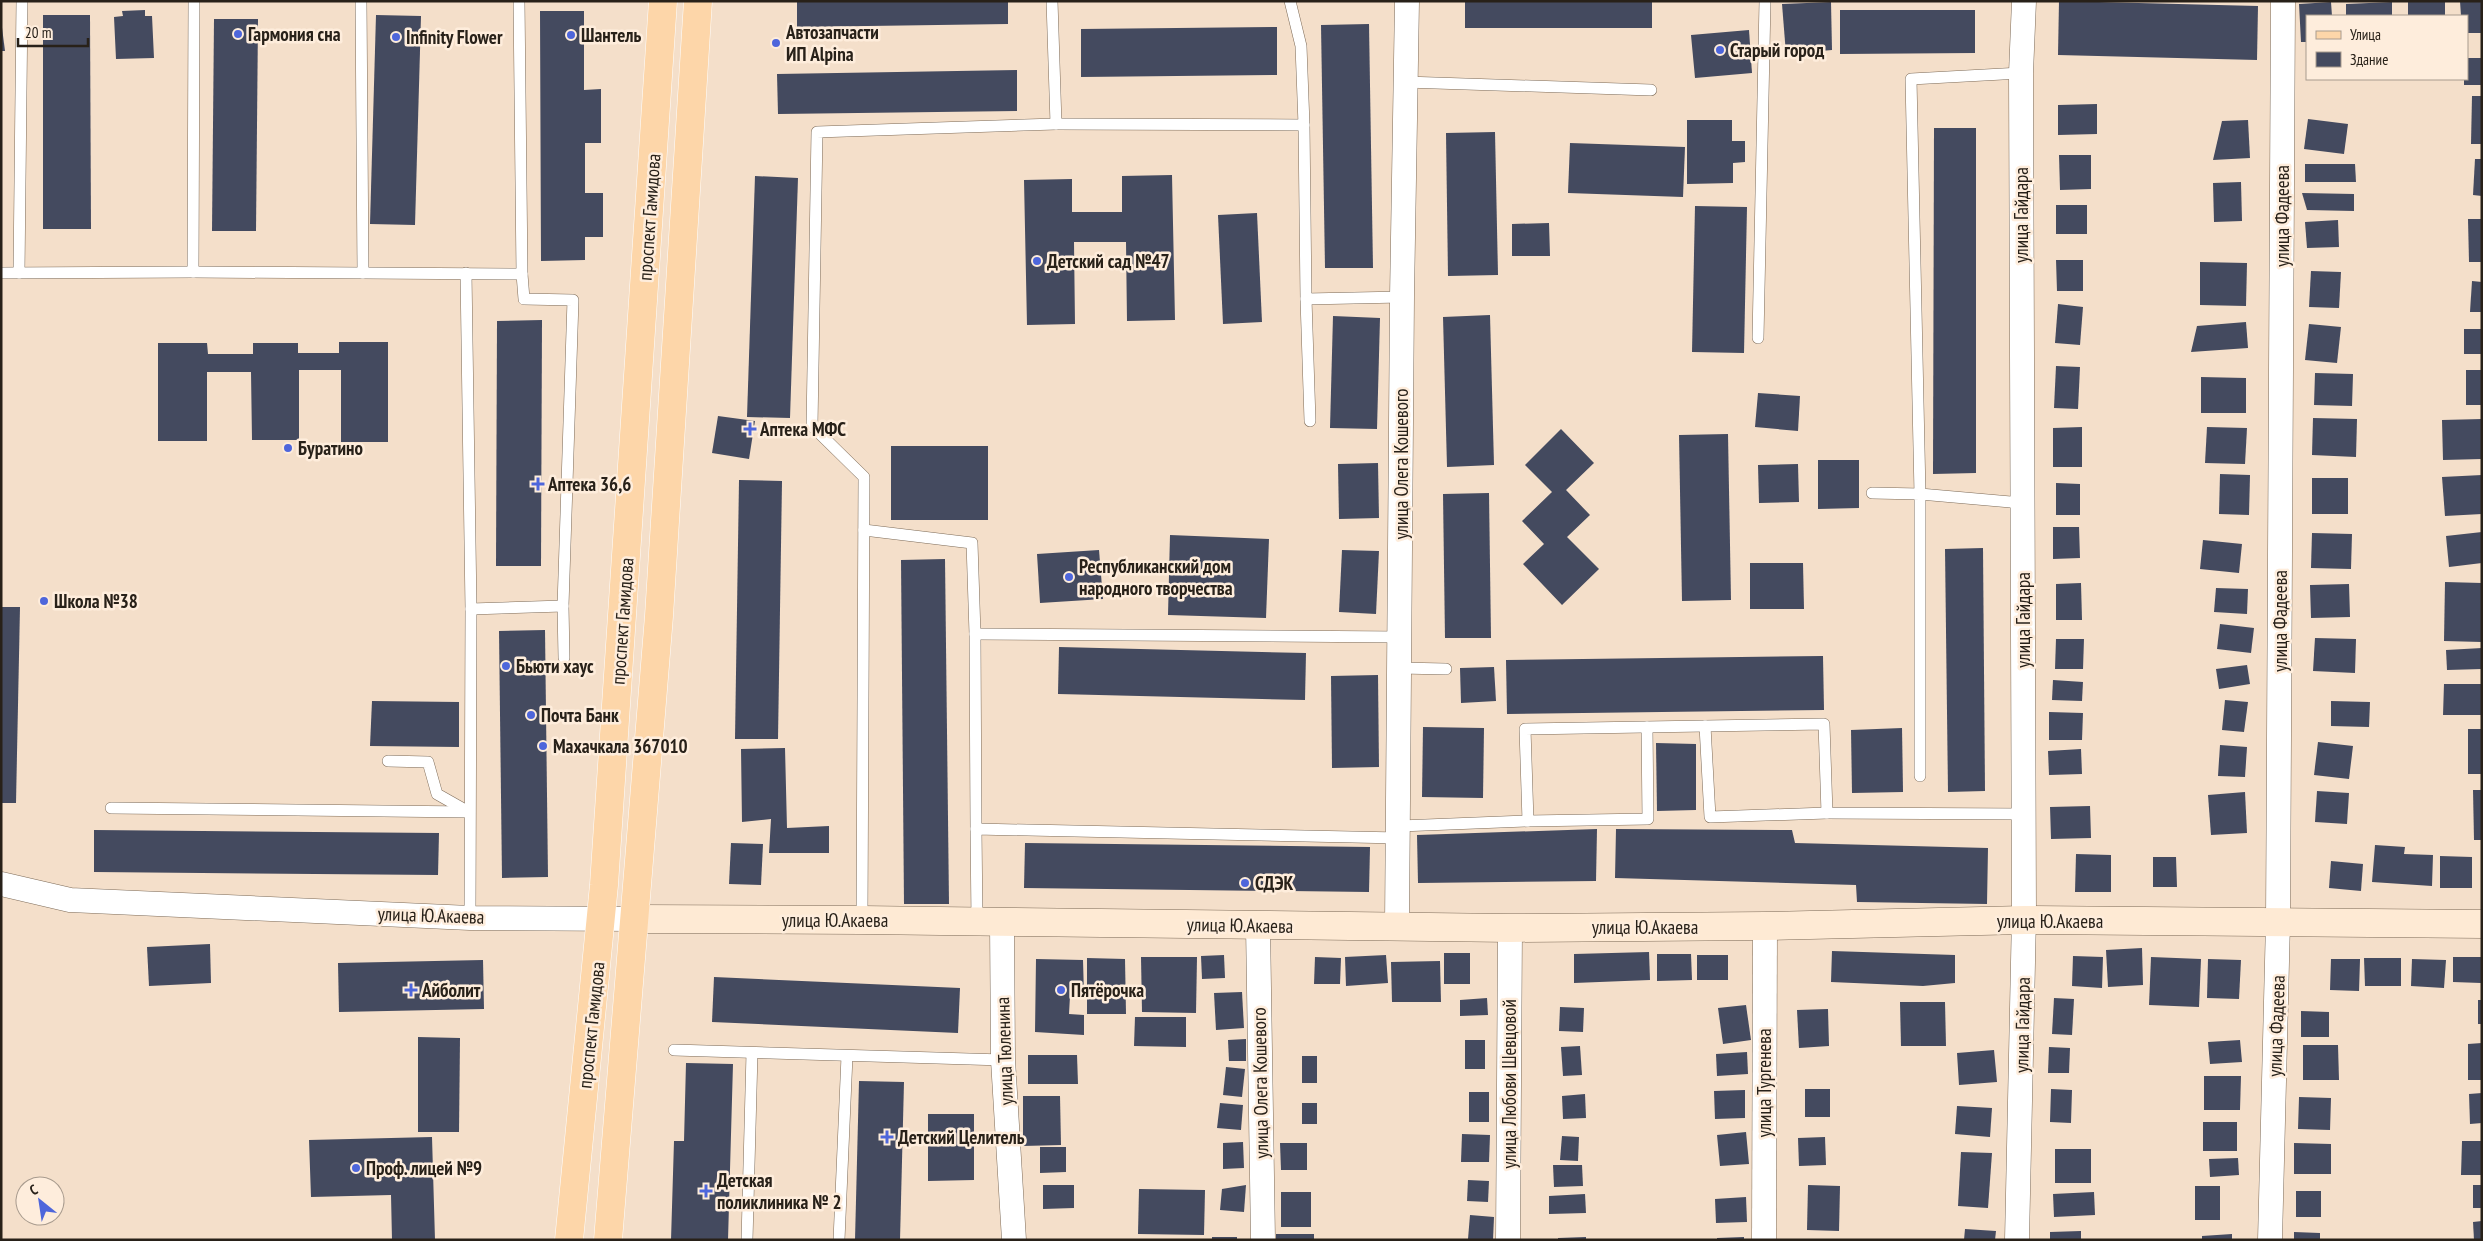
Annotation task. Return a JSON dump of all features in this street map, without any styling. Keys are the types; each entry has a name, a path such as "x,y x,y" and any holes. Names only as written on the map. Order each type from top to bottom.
{"main road":[{"name":"проспект Гамидова","path":"569,1240 601,919 663,1"},
{"name":"проспект Гамидова","path":"608,1240 636,919 661,587 698,1"},
{"name":"улица Ю.Акаева","path":"636,919 1510,928 1765,926 2024,920 2482,924"}],"street":[{"name":"улица Олега Кошевого","path":"1397,926 1402,297 1407,1"},
{"name":"улица Гайдара","path":"2017,1240 2024,920 2021,73 2024,1"},
{"name":"улица Фадеева","path":"2270,1240 2278,922 2283,1"},
{"name":"улица Ю.Акаева","path":"1,884 70,900 470,918 636,919"},
{"name":"улица Тюленина","path":"990,922 1003,1060 1014,1240"},
{"name":"улица Олега Кошевого","path":"1258,926 1263,1240"},
{"name":"улица Тургенева","path":"1764,1240 1765,926"},
{"name":"улица Любови Шевцовой","path":"1508,1240 1510,928"}],"lane":[{"path":"19,273 22,1"},
{"path":"194,1 194,272"},
{"path":"361,1 363,273"},
{"path":"519,1 522,274 524,299 573,300 563,606 564,658"},
{"path":"1052,1 1056,124"},
{"path":"1290,1 1300,46 1304,125 1306,300 1310,421"},
{"path":"1758,338 1765,1"},
{"path":"1920,776 1920,494 1911,79 2021,73"},
{"path":"1405,82 1652,90"},
{"path":"862,920 864,476 812,426 817,132 1056,124 1304,125"},
{"path":"1,273 522,274"},
{"path":"466,273 471,610 470,918"},
{"path":"1306,300 1402,297"},
{"path":"1872,493 1920,494 2022,502"},
{"path":"864,530 972,543 975,634 976,829 990,922"},
{"path":"471,610 563,606"},
{"path":"975,634 1400,637"},
{"path":"1400,668 1446,668"},
{"path":"1528,821 1525,728 1824,724 1827,813"},
{"path":"1705,726 1710,817 1827,813 2024,814"},
{"path":"976,829 1399,832 1528,821 1648,819 1647,727"},
{"path":"388,761 428,762 437,794 469,812"},
{"path":"111,808 469,812"},
{"path":"674,1050 1003,1060"},
{"path":"747,1240 752,1053"},
{"path":"839,1240 847,1056"}],"building":[{"path":"797,1 1008,1 1008,24 797,27"},
{"path":"1465,1 1652,1 1652,28 1465,28"},
{"path":"2059,1 2258,6 2257,60 2058,55"},
{"path":"2408,1 2445,1 2445,15 2408,15"},
{"path":"2460,1 2482,1 2482,33 2468,33 2468,15 2461,15"},
{"path":"1831,2 1832,50 1786,54 1782,4"},
{"path":"2331,2 2332,15 2306,15 2306,42 2301,42 2299,4"},
{"path":"2392,2 2392,15 2346,15 2346,4"},
{"path":"145,10 145,16 152,16 154,58 116,59 114,17 123,16 122,11"},
{"path":"1840,10 1975,10 1975,53 1840,54"},
{"path":"540,11 584,11 584,90 601,89 601,143 585,143 585,193 603,193 603,237 585,237 585,260 541,261"},
{"path":"43,15 90,15 91,229 43,229"},
{"path":"376,15 421,16 415,225 370,224"},
{"path":"214,19 258,19 256,231 212,231"},
{"path":"1,20 5,51 1,51"},
{"path":"1369,24 1373,268 1325,268 1321,25"},
{"path":"1277,27 1277,75 1081,77 1081,29"},
{"path":"1749,30 1752,73 1695,78 1691,35"},
{"path":"2468,58 2482,58 2482,85 2464,85 2464,80 2468,80"},
{"path":"1017,70 1017,111 778,114 777,74"},
{"path":"2472,96 2482,96 2482,144 2471,144"},
{"path":"2097,104 2097,134 2058,135 2058,105"},
{"path":"2308,119 2348,124 2344,154 2304,149"},
{"path":"1687,120 1732,120 1732,141 1745,141 1745,162 1733,163 1733,183 1687,184"},
{"path":"2248,120 2250,158 2213,160 2222,121"},
{"path":"1934,128 1976,128 1976,473 1933,474"},
{"path":"1495,132 1498,275 1448,276 1446,133"},
{"path":"1570,143 1685,147 1683,197 1568,193"},
{"path":"2059,155 2091,155 2091,189 2060,190"},
{"path":"2475,159 2482,159 2482,196 2473,195"},
{"path":"2305,164 2355,164 2356,182 2305,182"},
{"path":"1172,175 1175,320 1127,321 1126,242 1074,242 1075,324 1027,325 1024,180 1072,179 1072,212 1122,212 1122,176"},
{"path":"755,176 798,178 790,418 747,417"},
{"path":"2241,182 2242,221 2214,222 2213,183"},
{"path":"2302,193 2354,194 2354,211 2307,210"},
{"path":"2056,205 2087,205 2087,234 2056,234"},
{"path":"1695,206 1747,207 1744,353 1692,352"},
{"path":"1257,213 1262,322 1223,324 1218,215"},
{"path":"2468,219 2482,219 2482,262 2469,262"},
{"path":"2338,220 2339,247 2307,248 2305,222"},
{"path":"1549,223 1550,256 1512,256 1512,224"},
{"path":"2056,260 2083,260 2083,291 2057,291"},
{"path":"2200,262 2247,263 2246,306 2200,305"},
{"path":"2311,271 2341,272 2339,308 2309,307"},
{"path":"2472,281 2482,282 2482,312 2470,312"},
{"path":"2058,304 2083,307 2080,345 2055,343"},
{"path":"1490,315 1494,465 1447,467 1443,317"},
{"path":"1333,316 1380,318 1377,429 1330,428"},
{"path":"542,320 541,566 496,566 497,321"},
{"path":"2246,322 2248,348 2191,352 2197,326"},
{"path":"2309,324 2341,327 2337,363 2305,360"},
{"path":"2464,329 2482,329 2482,354 2464,354"},
{"path":"339,342 388,342 388,442 341,442 341,370 299,370 299,440 252,440 251,372 207,372 207,441 158,441 158,343 207,343 208,354 253,354 253,343 298,343 298,353 339,353"},
{"path":"2056,366 2080,367 2078,409 2054,408"},
{"path":"2466,370 2482,370 2482,405 2466,405"},
{"path":"2315,373 2353,374 2352,406 2314,405"},
{"path":"2201,377 2246,378 2246,413 2201,413"},
{"path":"1758,393 1800,396 1798,431 1755,427"},
{"path":"718,416 755,421 749,459 712,453"},
{"path":"2313,418 2357,419 2356,457 2312,455"},
{"path":"2482,419 2482,459 2443,460 2442,420"},
{"path":"2082,427 2082,467 2053,467 2053,428"},
{"path":"2207,427 2247,428 2245,464 2205,463"},
{"path":"1561,429 1594,463 1566,490 1590,515 1567,537 1599,569 1562,605 1523,564 1544,544 1522,521 1552,492 1525,465"},
{"path":"1728,434 1731,600 1682,601 1679,435"},
{"path":"891,446 988,446 988,520 891,520"},
{"path":"1818,460 1859,460 1859,508 1818,509"},
{"path":"1378,463 1379,518 1339,519 1338,464"},
{"path":"1798,464 1799,502 1759,503 1758,465"},
{"path":"2220,474 2250,475 2249,515 2219,514"},
{"path":"2482,475 2482,514 2445,516 2442,477"},
{"path":"2312,478 2348,478 2348,514 2312,514"},
{"path":"739,480 782,481 778,739 735,739"},
{"path":"2056,483 2080,484 2080,515 2056,515"},
{"path":"1489,493 1491,638 1445,638 1443,494"},
{"path":"2053,527 2079,527 2080,558 2053,559"},
{"path":"2482,532 2482,563 2449,567 2446,536"},
{"path":"2312,533 2352,534 2351,569 2311,568"},
{"path":"1170,535 1269,539 1266,618 1168,615"},
{"path":"2203,540 2242,544 2239,573 2200,569"},
{"path":"1983,548 1985,791 1948,792 1945,549"},
{"name":"Республиканский дом народного творчества","path":"1099,550 1103,599 1040,603 1037,554"},
{"path":"1342,550 1379,551 1376,614 1339,612"},
{"path":"945,559 949,904 904,904 901,560"},
{"path":"1750,563 1803,563 1804,609 1750,609"},
{"path":"2445,582 2482,583 2482,642 2444,641"},
{"path":"2081,583 2082,620 2056,620 2056,584"},
{"path":"2349,584 2350,617 2311,618 2310,585"},
{"path":"2216,588 2248,589 2247,614 2214,612"},
{"path":"1,607 20,607 16,803 1,803"},
{"path":"2220,624 2254,628 2251,653 2217,649"},
{"path":"545,630 548,877 502,878 499,631"},
{"path":"2315,638 2356,639 2355,673 2313,671"},
{"path":"2056,639 2084,639 2083,669 2055,669"},
{"path":"1059,647 1306,653 1305,700 1058,694"},
{"path":"2482,648 2482,669 2447,670 2446,650"},
{"path":"1823,656 1824,710 1507,714 1506,660"},
{"path":"2247,665 2250,684 2219,689 2216,669"},
{"path":"1494,667 1496,701 1461,703 1460,668"},
{"path":"1378,675 1379,767 1332,768 1331,676"},
{"path":"2053,680 2083,682 2082,701 2052,700"},
{"path":"2444,684 2482,684 2482,715 2443,715"},
{"path":"2225,700 2248,702 2244,732 2222,730"},
{"path":"372,701 459,702 459,747 370,746"},
{"path":"2331,701 2370,702 2369,727 2331,726"},
{"path":"2049,712 2083,713 2082,740 2049,740"},
{"path":"1423,727 1484,728 1483,798 1422,797"},
{"path":"1902,728 1903,792 1852,793 1851,730"},
{"path":"2468,729 2482,729 2482,774 2468,774"},
{"path":"2318,742 2353,746 2349,779 2314,775"},
{"path":"1656,743 1696,744 1696,810 1657,811"},
{"path":"2220,745 2247,747 2245,777 2218,776"},
{"path":"785,748 787,828 829,826 829,853 769,853 771,819 742,822 741,749"},
{"path":"2081,749 2082,774 2049,775 2048,751"},
{"path":"2473,790 2482,790 2482,840 2474,840"},
{"path":"2317,791 2349,793 2347,824 2315,822"},
{"path":"2245,792 2247,833 2211,835 2208,795"},
{"path":"2090,806 2091,838 2051,839 2050,807"},
{"path":"1597,829 1596,881 1418,883 1417,835"},
{"path":"1616,829 1792,830 1795,843 1988,848 1987,904 1857,902 1856,885 1615,878"},
{"path":"94,830 439,833 438,875 94,872"},
{"path":"731,843 763,844 761,885 729,884"},
{"path":"1025,843 1370,847 1369,892 1024,888"},
{"path":"2375,845 2405,847 2404,854 2433,855 2432,886 2372,882"},
{"path":"2076,854 2111,855 2111,892 2075,892"},
{"path":"2440,856 2472,857 2472,888 2440,888"},
{"path":"2153,857 2176,857 2177,887 2153,887"},
{"path":"2331,861 2363,864 2361,891 2329,888"},
{"path":"210,944 211,983 149,986 147,947"},
{"path":"2142,948 2143,985 2108,987 2106,950"},
{"path":"1832,951 1955,955 1955,983 1923,986 1831,982"},
{"path":"1649,952 1650,980 1574,983 1574,954"},
{"path":"1444,953 1470,953 1470,984 1444,984"},
{"path":"1657,954 1691,954 1692,980 1657,981"},
{"path":"1224,955 1225,978 1202,979 1201,956"},
{"path":"1386,955 1388,983 1346,986 1345,957"},
{"path":"1697,955 1728,955 1728,980 1697,980"},
{"path":"2073,956 2103,957 2102,988 2072,986"},
{"path":"1141,957 1197,957 1196,1013 1142,1012"},
{"path":"1315,957 1341,958 1340,984 1314,984"},
{"path":"2151,957 2201,959 2199,1007 2149,1005"},
{"path":"2453,957 2482,957 2481,983 2453,982"},
{"path":"1087,958 1125,959 1126,1014 1087,1014"},
{"path":"2364,958 2401,958 2401,986 2365,986"},
{"path":"1036,959 1083,960 1084,995 1070,996 1069,1014 1084,1015 1084,1035 1035,1032"},
{"path":"2208,959 2241,960 2239,999 2207,998"},
{"path":"2331,959 2360,959 2359,991 2330,990"},
{"path":"2412,959 2446,960 2444,988 2411,986"},
{"path":"483,960 484,1009 339,1012 338,963"},
{"path":"1440,961 1441,1002 1392,1002 1391,962"},
{"path":"714,977 960,988 958,1033 712,1022"},
{"path":"1242,992 1244,1028 1216,1030 1214,993"},
{"path":"1487,998 1488,1015 1460,1016 1460,1000"},
{"path":"2054,998 2074,999 2072,1035 2052,1034"},
{"path":"2478,1000 2482,1000 2482,1024 2478,1024"},
{"path":"1900,1002 1945,1002 1946,1046 1901,1046"},
{"path":"1746,1005 1751,1040 1723,1044 1718,1008"},
{"path":"1560,1007 1584,1008 1583,1032 1559,1031"},
{"path":"1828,1009 1829,1046 1799,1048 1797,1010"},
{"path":"2301,1011 2329,1012 2329,1037 2301,1037"},
{"path":"1135,1017 1186,1017 1186,1047 1134,1046"},
{"path":"418,1037 460,1038 459,1132 418,1132"},
{"path":"1246,1039 1246,1061 1229,1061 1228,1040"},
{"path":"1465,1040 1485,1040 1485,1069 1465,1069"},
{"path":"2240,1040 2242,1062 2210,1064 2208,1042"},
{"path":"2482,1043 2482,1080 2468,1080 2468,1044"},
{"path":"2303,1045 2338,1045 2339,1080 2303,1080"},
{"path":"1580,1046 1582,1075 1563,1076 1561,1047"},
{"path":"2049,1047 2070,1048 2069,1073 2048,1073"},
{"path":"1994,1050 1997,1082 1959,1085 1957,1053"},
{"path":"1747,1052 1748,1074 1717,1076 1716,1054"},
{"path":"1028,1055 1077,1055 1078,1084 1028,1084"},
{"path":"1302,1056 1317,1056 1317,1083 1302,1083"},
{"name":"Детская поликлиника № 2","path":"686,1063 733,1064 728,1240 671,1240 674,1141 684,1141"},
{"path":"1226,1067 1245,1069 1242,1097 1223,1095"},
{"path":"2204,1076 2241,1076 2240,1110 2204,1110"},
{"path":"859,1081 904,1082 900,1240 855,1240"},
{"path":"1805,1089 1830,1089 1830,1117 1805,1117"},
{"path":"2051,1089 2072,1090 2071,1123 2050,1122"},
{"path":"1745,1090 1745,1118 1715,1119 1714,1091"},
{"path":"1469,1092 1489,1092 1489,1122 1469,1122"},
{"path":"2482,1093 2482,1123 2470,1124 2469,1094"},
{"path":"1585,1094 1586,1118 1563,1119 1562,1096"},
{"path":"1023,1096 1060,1096 1061,1145 1023,1146"},
{"path":"2299,1097 2331,1098 2330,1130 2298,1129"},
{"path":"1220,1103 1243,1105 1241,1130 1217,1128"},
{"path":"1302,1103 1317,1103 1317,1124 1302,1124"},
{"path":"1957,1106 1992,1108 1990,1137 1955,1134"},
{"path":"928,1114 974,1114 974,1180 928,1181"},
{"path":"2203,1122 2237,1122 2237,1151 2203,1151"},
{"path":"1746,1132 1749,1164 1720,1166 1717,1135"},
{"path":"1462,1134 1490,1135 1489,1162 1461,1162"},
{"path":"1562,1136 1579,1137 1578,1161 1560,1160"},
{"path":"432,1137 435,1240 392,1240 391,1195 311,1197 309,1140"},
{"path":"1825,1137 1826,1165 1799,1166 1798,1138"},
{"path":"2462,1141 2482,1141 2482,1175 2461,1175"},
{"path":"1243,1142 1244,1168 1223,1169 1223,1143"},
{"path":"1280,1143 1307,1143 1307,1170 1281,1170"},
{"path":"2294,1143 2331,1144 2331,1174 2294,1174"},
{"path":"1040,1147 1066,1147 1066,1172 1040,1173"},
{"path":"2055,1149 2091,1149 2091,1183 2055,1183"},
{"path":"1961,1152 1992,1153 1988,1208 1958,1206"},
{"path":"2238,1158 2239,1175 2210,1177 2209,1159"},
{"path":"1553,1165 1582,1165 1583,1186 1554,1187"},
{"path":"1468,1180 1489,1181 1488,1202 1467,1201"},
{"path":"1043,1185 1074,1185 1074,1208 1043,1209"},
{"path":"1246,1185 1244,1212 1220,1210 1222,1189"},
{"path":"1808,1185 1840,1186 1839,1231 1807,1230"},
{"path":"2473,1185 2482,1185 2482,1208 2473,1208"},
{"path":"2195,1186 2220,1186 2220,1220 2195,1220"},
{"path":"1139,1189 1205,1190 1204,1235 1138,1234"},
{"path":"2296,1191 2321,1191 2321,1217 2296,1217"},
{"path":"1281,1192 1311,1192 1311,1227 1281,1227"},
{"path":"2094,1192 2095,1215 2054,1217 2053,1194"},
{"path":"1585,1194 1586,1213 1549,1214 1549,1196"},
{"path":"1746,1197 1747,1222 1716,1223 1715,1199"},
{"path":"1470,1215 1494,1217 1493,1240 1468,1239"},
{"path":"2482,1221 2482,1240 2474,1240 2473,1222"},
{"path":"1965,1229 1996,1231 1995,1240 1964,1240"},
{"path":"2081,1231 2081,1240 2050,1240 2050,1232"},
{"path":"2294,1232 2320,1233 2320,1240 2294,1240"},
{"path":"1276,1234 1314,1234 1314,1240 1276,1240"},
{"path":"2232,1234 2232,1240 2202,1240 2202,1236"},
{"path":"1212,1237 1237,1237 1237,1240 1212,1240"},
{"path":"1586,1237 1586,1240 1558,1240 1558,1238"},
{"path":"1744,1237 1744,1240 1717,1240 1717,1238"}],"place":[{"name":"Гармония сна","path":"238,34"},
{"name":"Шантель","path":"571,35"},
{"name":"Infinity Flower","path":"396,37"},
{"name":"Автозапчасти ИП Alpina","path":"776,43"},
{"name":"Старый город","path":"1720,50"},
{"name":"Детский сад №47","path":"1037,261"},
{"name":"Аптека МФС","path":"750,429"},
{"name":"Буратино","path":"288,448"},
{"name":"Аптека 36,6","path":"538,484"},
{"name":"Республиканский дом народного творчества","path":"1069,577"},
{"name":"Школа №38","path":"44,601"},
{"name":"Бьюти хаус","path":"506,666"},
{"name":"Почта Банк","path":"531,715"},
{"name":"Махачкала 367010","path":"543,746"},
{"name":"СДЭК","path":"1245,883"},
{"name":"Айболит","path":"411,990"},
{"name":"Пятёрочка","path":"1061,990"},
{"name":"Детский Целитель","path":"887,1137"},
{"name":"Проф. лицей №9","path":"356,1168"},
{"name":"Детская поликлиника № 2","path":"706,1191"}]}
